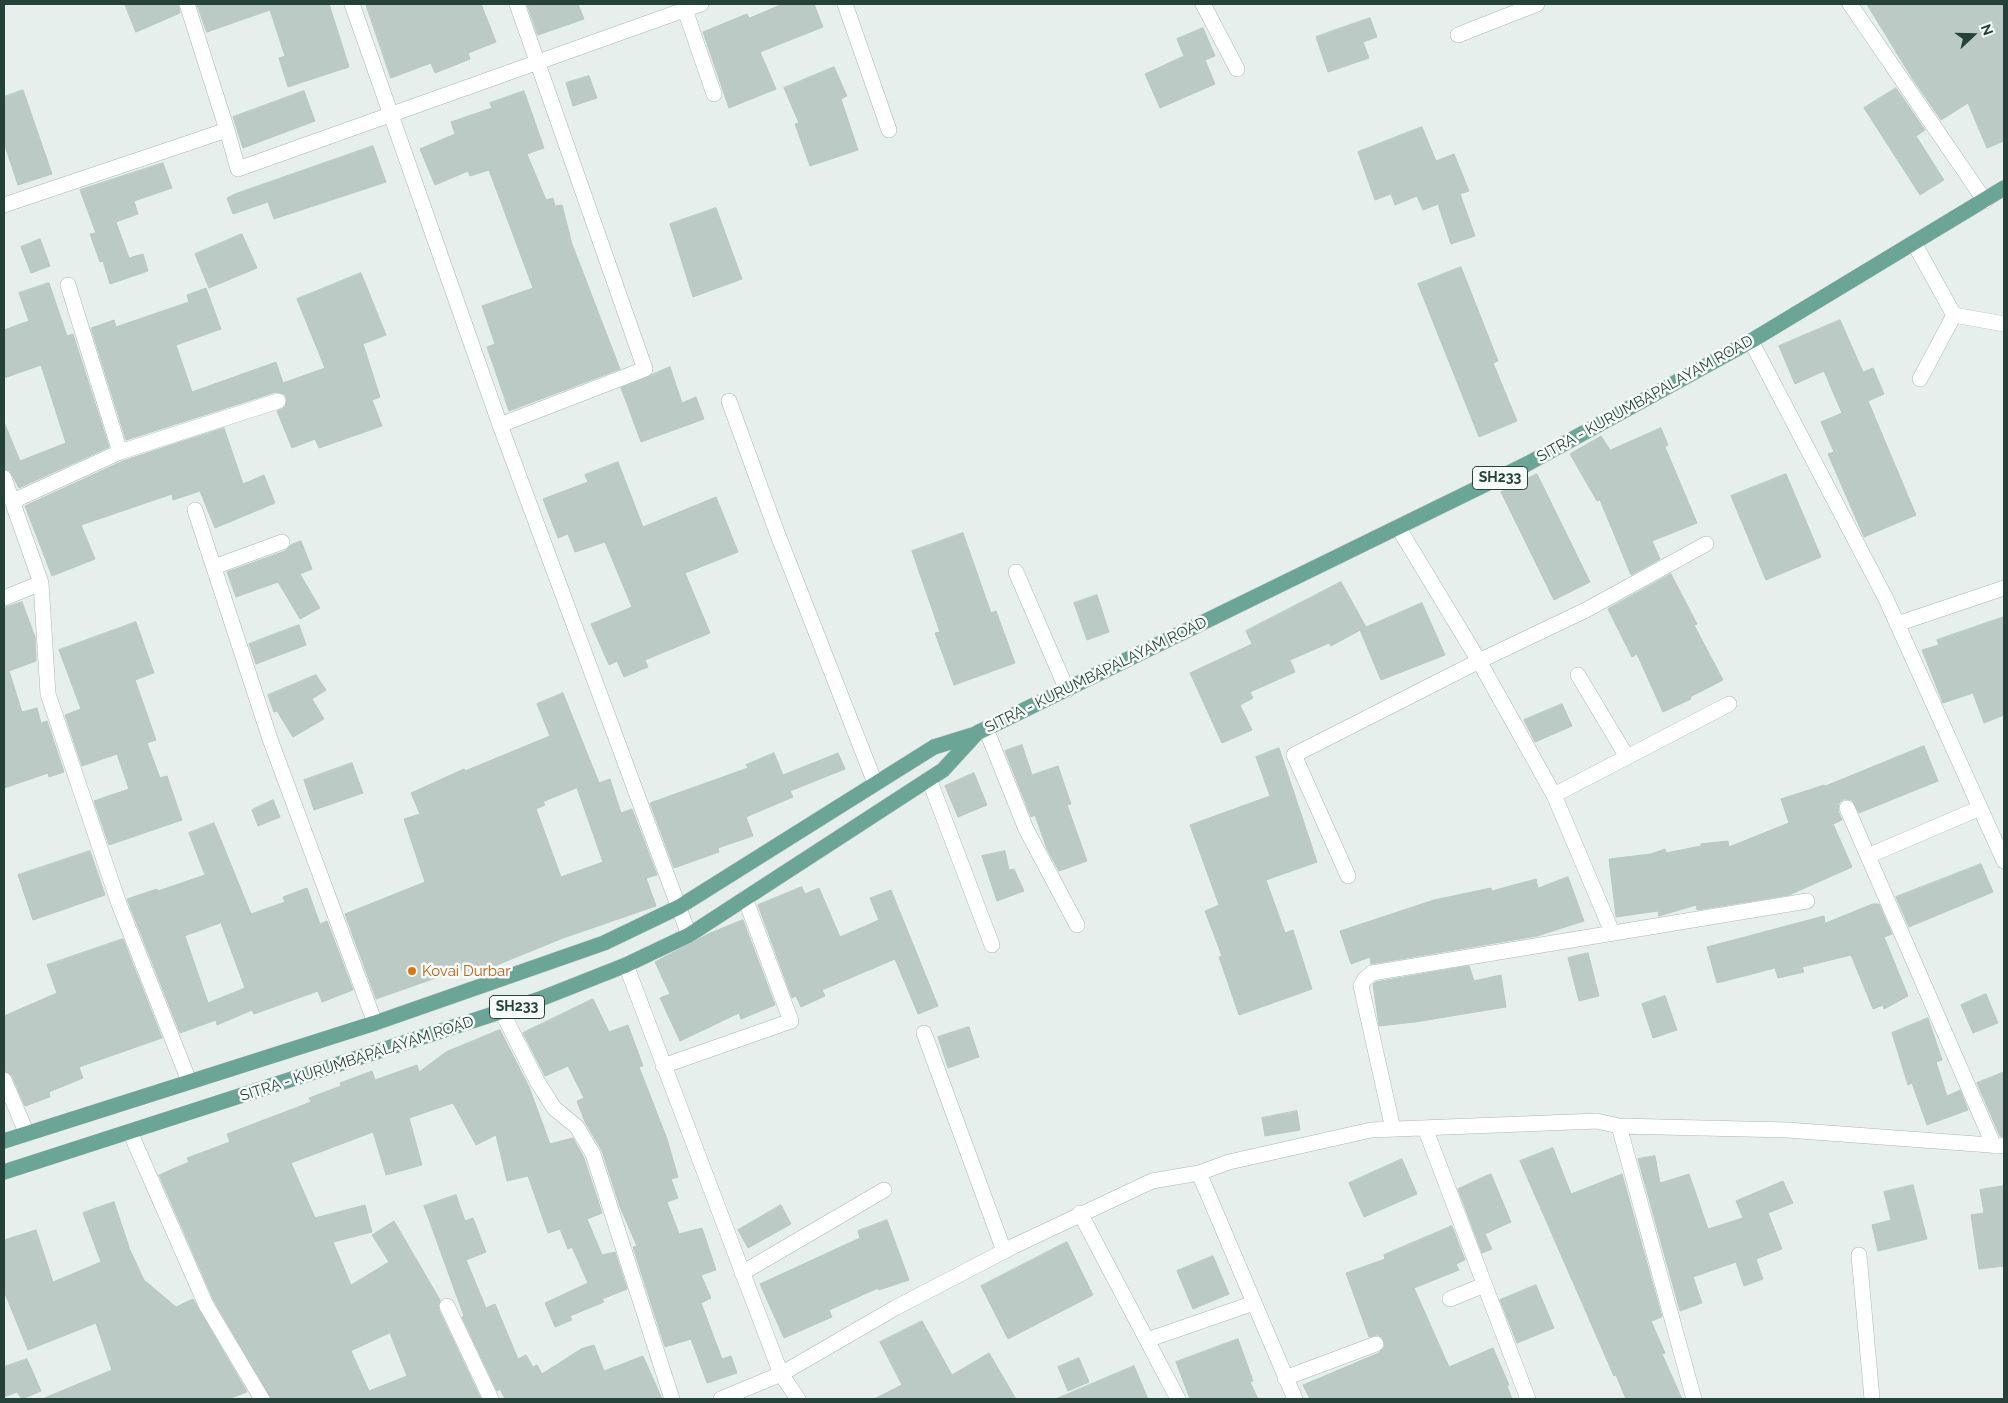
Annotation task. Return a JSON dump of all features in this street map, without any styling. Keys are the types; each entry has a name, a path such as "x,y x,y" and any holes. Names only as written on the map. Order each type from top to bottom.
{"main road":[{"name":"SITRA - KURUMBAPALAYAM ROAD","path":"4,1172 540,1000 626,965 689,935 943,770 982,731 1527,464 1751,341 2004,188"},
{"path":"4,1141 375,1023 604,943 679,907 934,747 982,731"}],"street":[{"path":"188,4 238,169 538,62 690,5 714,94"},
{"path":"352,4 500,425 689,935"},
{"path":"500,425 645,369 517,4"},
{"path":"845,4 889,130"},
{"path":"1203,4 1236,69"},
{"path":"1458,35 1536,4"},
{"path":"1850,4 1985,200"},
{"path":"4,205 227,130"},
{"path":"1914,243 1954,315"},
{"path":"68,285 120,452"},
{"path":"1954,315 2004,324"},
{"path":"1920,379 1954,315"},
{"path":"1751,341 1897,624 2004,861"},
{"path":"13,502 120,452 278,401"},
{"path":"729,401 776,530 876,783"},
{"path":"4,478 41,583 48,694 119,904 189,1081"},
{"path":"195,510 270,738 375,1023"},
{"path":"1398,527 1479,661 1554,795 1612,932"},
{"path":"214,567 282,542"},
{"path":"1348,876 1294,755 1479,661 1586,610 1706,544"},
{"path":"1016,572 1066,690"},
{"path":"4,598 41,583"},
{"path":"1897,624 2004,588"},
{"path":"1578,675 1627,757"},
{"path":"1554,795 1729,704"},
{"path":"982,731 1026,829 1076,925"},
{"path":"929,779 992,945"},
{"path":"721,1399 780,1374 895,1308 1004,1251 1080,1213 1152,1181 1199,1173 1229,1162 1371,1130 1597,1121 1619,1126 1787,1130 1999,1146 1847,808"},
{"path":"1868,856 1980,808"},
{"path":"663,1066 792,1021 745,898"},
{"path":"1394,1129 1361,986 1365,978 1372,972 1807,901"},
{"path":"626,965 780,1374 798,1399"},
{"path":"502,1012 537,1081 554,1108 577,1127 593,1154 672,1399"},
{"path":"924,1033 1004,1251"},
{"path":"4,1080 26,1134"},
{"path":"1619,1126 1694,1399"},
{"path":"1425,1128 1528,1399"},
{"path":"130,1132 206,1306 262,1399"},
{"path":"1199,1173 1295,1399"},
{"path":"742,1273 884,1190"},
{"path":"1080,1213 1178,1399"},
{"path":"1859,1255 1872,1399"},
{"path":"1450,1299 1484,1285"},
{"path":"1146,1340 1254,1303"},
{"path":"447,1306 491,1399"},
{"path":"1286,1378 1376,1344"}],"building":[{"path":"125,4 178,4 180,13 136,32"},
{"path":"197,4 329,4 349,67 288,87 279,58 285,56 270,10 207,32"},
{"path":"366,4 481,4 496,42 468,53 470,59 435,73 431,63 391,78"},
{"path":"527,4 578,4 584,19 538,35"},
{"path":"783,4 814,4 823,27 760,52 776,89 729,108 703,32 747,14 749,18"},
{"path":"1867,4 2004,4 2004,141 1987,148 1968,103 1941,120 1912,78"},
{"path":"1370,18 1377,37 1363,42 1369,58 1328,72 1316,37"},
{"path":"1203,28 1215,56 1205,60 1215,84 1160,108 1145,74 1184,56 1177,39"},
{"path":"834,67 847,96 841,99 858,150 810,166 795,124 799,123 784,88"},
{"path":"589,76 597,98 573,106 566,83"},
{"path":"1896,88 1925,130 1916,136 1944,180 1920,195 1864,108"},
{"path":"23,90 52,174 18,185 4,143 4,97"},
{"path":"304,91 315,121 243,148 233,117"},
{"path":"524,91 544,148 527,154 546,200 553,198 555,206 562,205 572,244 620,369 509,411 487,347 495,344 482,306 533,288 489,170 470,176 468,171 435,185 420,149 455,134 451,122 492,108 490,103"},
{"path":"1422,127 1436,161 1454,154 1469,191 1460,194 1475,236 1451,244 1438,204 1423,210 1417,196 1395,205 1391,194 1375,200 1358,152"},
{"path":"373,146 386,182 274,219 268,202 233,214 227,198 235,194"},
{"path":"163,163 172,188 134,201 138,214 116,222 129,258 143,254 148,271 110,284 103,261 100,262 90,234 96,233 80,190"},
{"path":"716,208 742,279 693,297 670,224"},
{"path":"242,234 257,268 209,288 195,254"},
{"path":"40,239 50,266 31,273 21,247"},
{"path":"1461,267 1498,361 1493,363 1517,421 1479,437 1418,284"},
{"path":"361,273 386,335 363,344 380,397 372,400 382,426 319,448 315,439 292,448 277,411 285,407 287,399 284,394 276,392 126,440 91,328 114,320 116,327 189,302 187,295 206,288 221,329 176,345 192,392 276,362 283,383 325,368 297,299"},
{"path":"49,283 67,336 73,334 109,447 19,488 10,471 4,469 4,422 20,461 66,443 41,365 4,378 4,330 29,321 19,293"},
{"path":"1840,320 1863,372 1873,368 1884,394 1868,401 1916,515 1864,537 1828,454 1834,452 1821,422 1842,413 1824,371 1795,384 1779,346"},
{"path":"670,367 682,403 696,397 704,419 641,442 621,388"},
{"path":"224,428 243,484 264,475 275,503 215,528 200,491 173,500 172,494 81,525 95,559 52,576 25,506 123,461"},
{"path":"1661,428 1668,445 1665,447 1697,523 1652,541 1660,559 1631,575 1600,500 1597,501 1570,454 1601,436 1610,450"},
{"path":"618,462 643,527 716,497 738,552 685,573 710,633 645,660 648,667 624,677 617,661 609,665 591,624 632,607 605,542 575,552 568,534 558,538 543,499 588,482 585,475"},
{"path":"1537,474 1590,582 1554,600 1501,492"},
{"path":"1786,474 1821,557 1766,580 1731,496"},
{"path":"963,533 991,613 996,611 1015,663 954,685 935,633 940,632 912,551"},
{"path":"301,541 312,569 300,574 320,608 300,619 278,582 236,597 227,572 285,551 291,545"},
{"path":"1671,574 1697,624 1694,625 1723,680 1690,697 1691,699 1663,712 1637,654 1632,657 1608,609"},
{"path":"1341,582 1366,627 1331,646 1329,643 1290,660 1295,672 1250,692 1253,698 1240,705 1252,730 1222,743 1190,673 1252,644 1246,631"},
{"path":"1097,595 1109,632 1087,640 1074,603"},
{"path":"22,602 35,637 36,661 9,671 22,712 37,708 41,723 47,721 64,772 49,777 48,773 4,788 4,608"},
{"path":"1422,603 1445,655 1381,680 1360,630"},
{"path":"2004,617 2004,715 1984,723 1973,693 1943,703 1922,650 1939,645 1937,640"},
{"path":"136,622 154,673 135,680 156,740 147,743 160,778 167,776 182,820 109,845 94,801 129,789 117,754 82,766 65,715 81,709 59,650"},
{"path":"299,625 306,645 256,664 249,644"},
{"path":"316,675 326,690 312,699 324,719 293,737 277,711 274,712 268,695"},
{"path":"563,693 599,783 610,779 621,813 632,809 657,875 646,878 656,906 563,938 465,978 461,969 376,999 345,914 425,882 404,819 420,814 411,793 464,769 465,771 550,736 537,704","holes":["577,788 603,862 561,877 536,809 545,805 543,802"]},
{"path":"1562,704 1572,726 1535,742 1524,720"},
{"path":"1022,745 1032,775 1058,766 1071,804 1067,805 1087,861 1059,871 1047,849 1035,815 1031,817 1005,751"},
{"path":"1924,746 1938,781 1859,813 1852,800 1844,799 1839,803 1838,811 1842,820 1833,824 1852,867 1789,895 1697,910 1696,905 1659,916 1658,911 1616,917 1609,859 1651,854 1665,849 1666,853 1701,846 1701,844 1728,841 1729,847 1789,823 1781,799 1825,786"},
{"path":"1279,748 1317,862 1266,880 1285,933 1293,930 1312,989 1239,1015 1219,957 1222,956 1205,911 1219,905 1190,825 1270,796 1256,757"},
{"path":"774,753 783,775 838,753 845,769 790,791 793,797 746,817 753,836 718,848 719,852 674,868 650,803 748,768 746,765"},
{"path":"352,763 363,793 314,810 304,780"},
{"path":"974,773 987,805 958,817 945,786"},
{"path":"273,800 280,817 258,826 252,810"},
{"path":"214,823 251,914 285,902 283,897 307,888 320,924 327,921 353,990 322,1002 318,991 254,1014 252,1010 217,1025 216,1020 180,1033 127,899 205,875 189,833","holes":["221,923 245,988 208,1003 185,936"]},
{"path":"90,851 105,895 33,920 18,875"},
{"path":"1005,851 1009,870 1014,869 1024,891 997,901 982,856"},
{"path":"1981,864 1993,892 1909,927 1896,897"},
{"path":"1568,877 1584,921 1537,936 1371,964 1370,957 1351,964 1340,931 1434,900 1491,888 1492,891 1536,879 1538,888"},
{"path":"802,887 805,894 819,888 840,937 879,920 870,898 891,890 938,1006 918,1014 895,959 822,990 825,996 801,1007 796,996 792,998 758,905"},
{"path":"1873,904 1879,904 1892,934 1884,937 1908,996 1884,1009 1883,1005 1873,1009 1851,955 1802,967 1804,972 1778,978 1775,968 1717,983 1707,947 1824,916 1825,923"},
{"path":"743,920 775,1005 741,1019 739,1013 680,1041 660,998 670,994 655,962 708,934"},
{"path":"123,939 162,1038 79,1067 83,1078 49,1092 50,1097 25,1106 12,1076 4,1071 4,1016 57,993 47,965"},
{"path":"1588,953 1599,996 1579,1001 1568,958"},
{"path":"1469,966 1474,981 1501,975 1506,1007 1379,1026 1373,984 1376,982"},
{"path":"1986,994 1998,1023 1973,1033 1961,1005"},
{"path":"1665,996 1677,1030 1653,1038 1642,1004"},
{"path":"593,999 609,1032 628,1025 643,1066 639,1067 667,1139 678,1177 671,1179 678,1198 667,1202 679,1234 702,1228 716,1270 701,1275 711,1298 701,1303 722,1359 731,1356 737,1373 707,1383 691,1339 665,1347 633,1247 637,1246 620,1207 602,1151 585,1122 577,1101 584,1098 568,1066 545,1076 523,1033"},
{"path":"1928,1018 1942,1060 1936,1062 1947,1096 1960,1090 1968,1110 1927,1125 1912,1083 1908,1085 1892,1033"},
{"path":"969,1027 979,1057 948,1068 938,1037"},
{"path":"500,1030 529,1087 550,1144 573,1138 584,1158 602,1213 587,1219 602,1255 615,1252 627,1289 602,1299 604,1302 570,1316 572,1320 555,1327 545,1303 588,1283 572,1247 568,1249 560,1229 548,1233 528,1176 507,1181 496,1135 476,1145 453,1103 409,1118 422,1165 386,1175 373,1132 291,1163 315,1218 365,1205 372,1232 333,1242 351,1285 389,1262 372,1235 394,1221 440,1300 439,1310 481,1399 271,1399 214,1301 159,1175 189,1162 187,1158 230,1142 227,1134 311,1102 309,1098 341,1086 340,1083 372,1071 375,1080 417,1065 419,1072 446,1052","holes":["390,1333 407,1376 369,1391 351,1351"]},
{"path":"2004,1072 2004,1137 2000,1136 1977,1083"},
{"path":"1297,1111 1300,1130 1265,1136 1262,1118"},
{"path":"1553,1148 1571,1194 1622,1174 1662,1317 1651,1321 1665,1353 1662,1354 1682,1399 1626,1399 1616,1375 1614,1376 1520,1161"},
{"path":"1655,1156 1660,1183 1689,1174 1708,1229 1743,1218 1736,1201 1783,1181 1793,1203 1768,1213 1782,1249 1756,1259 1763,1279 1744,1286 1736,1262 1693,1277 1702,1303 1680,1311 1638,1159"},
{"path":"1402,1159 1417,1194 1364,1217 1349,1183"},
{"path":"1491,1174 1511,1222 1485,1234 1492,1249 1482,1253 1458,1189"},
{"path":"1913,1185 1927,1239 1878,1251 1872,1225 1891,1220 1884,1192"},
{"path":"2004,1186 2004,1266 1979,1269 1971,1215 1984,1213 1980,1190"},
{"path":"456,1195 465,1221 473,1218 486,1252 466,1260 486,1308 495,1304 518,1359 526,1355 533,1367 537,1365 542,1374 581,1349 594,1345 604,1371 643,1356 662,1399 505,1399 500,1389 497,1391 462,1317 464,1316 424,1206"},
{"path":"114,1202 130,1250 144,1280 176,1307 193,1299 247,1392 228,1399 42,1399 112,1370 96,1323 28,1350 4,1291 4,1240 36,1230 53,1282 101,1262 83,1213"},
{"path":"781,1205 791,1224 748,1248 738,1230"},
{"path":"887,1220 909,1280 879,1290 878,1288 829,1310 832,1317 784,1338 760,1284 860,1238 858,1231"},
{"path":"1452,1226 1465,1260 1456,1264 1459,1270 1414,1288 1449,1367 1493,1348 1509,1385 1507,1386 1512,1399 1310,1399 1303,1385 1379,1353 1385,1346 1382,1337 1377,1335 1369,1337 1346,1273 1385,1259 1384,1255"},
{"path":"1067,1242 1093,1295 1008,1339 981,1286"},
{"path":"1213,1256 1229,1294 1193,1309 1177,1271"},
{"path":"1536,1285 1554,1328 1517,1343 1500,1300"},
{"path":"922,1321 952,1375 989,1353 1016,1399 874,1399 902,1385 880,1342"},
{"path":"1238,1339 1253,1381 1250,1382 1258,1399 1190,1399 1176,1362"},
{"path":"1079,1358 1089,1382 1068,1391 1058,1367"},
{"path":"27,1359 41,1391 22,1399 17,1392 4,1397 4,1367"},
{"path":"1134,1366 1148,1399 1056,1399"}],"place":[{"name":"Kovai Durbar","path":"412,971"}]}
